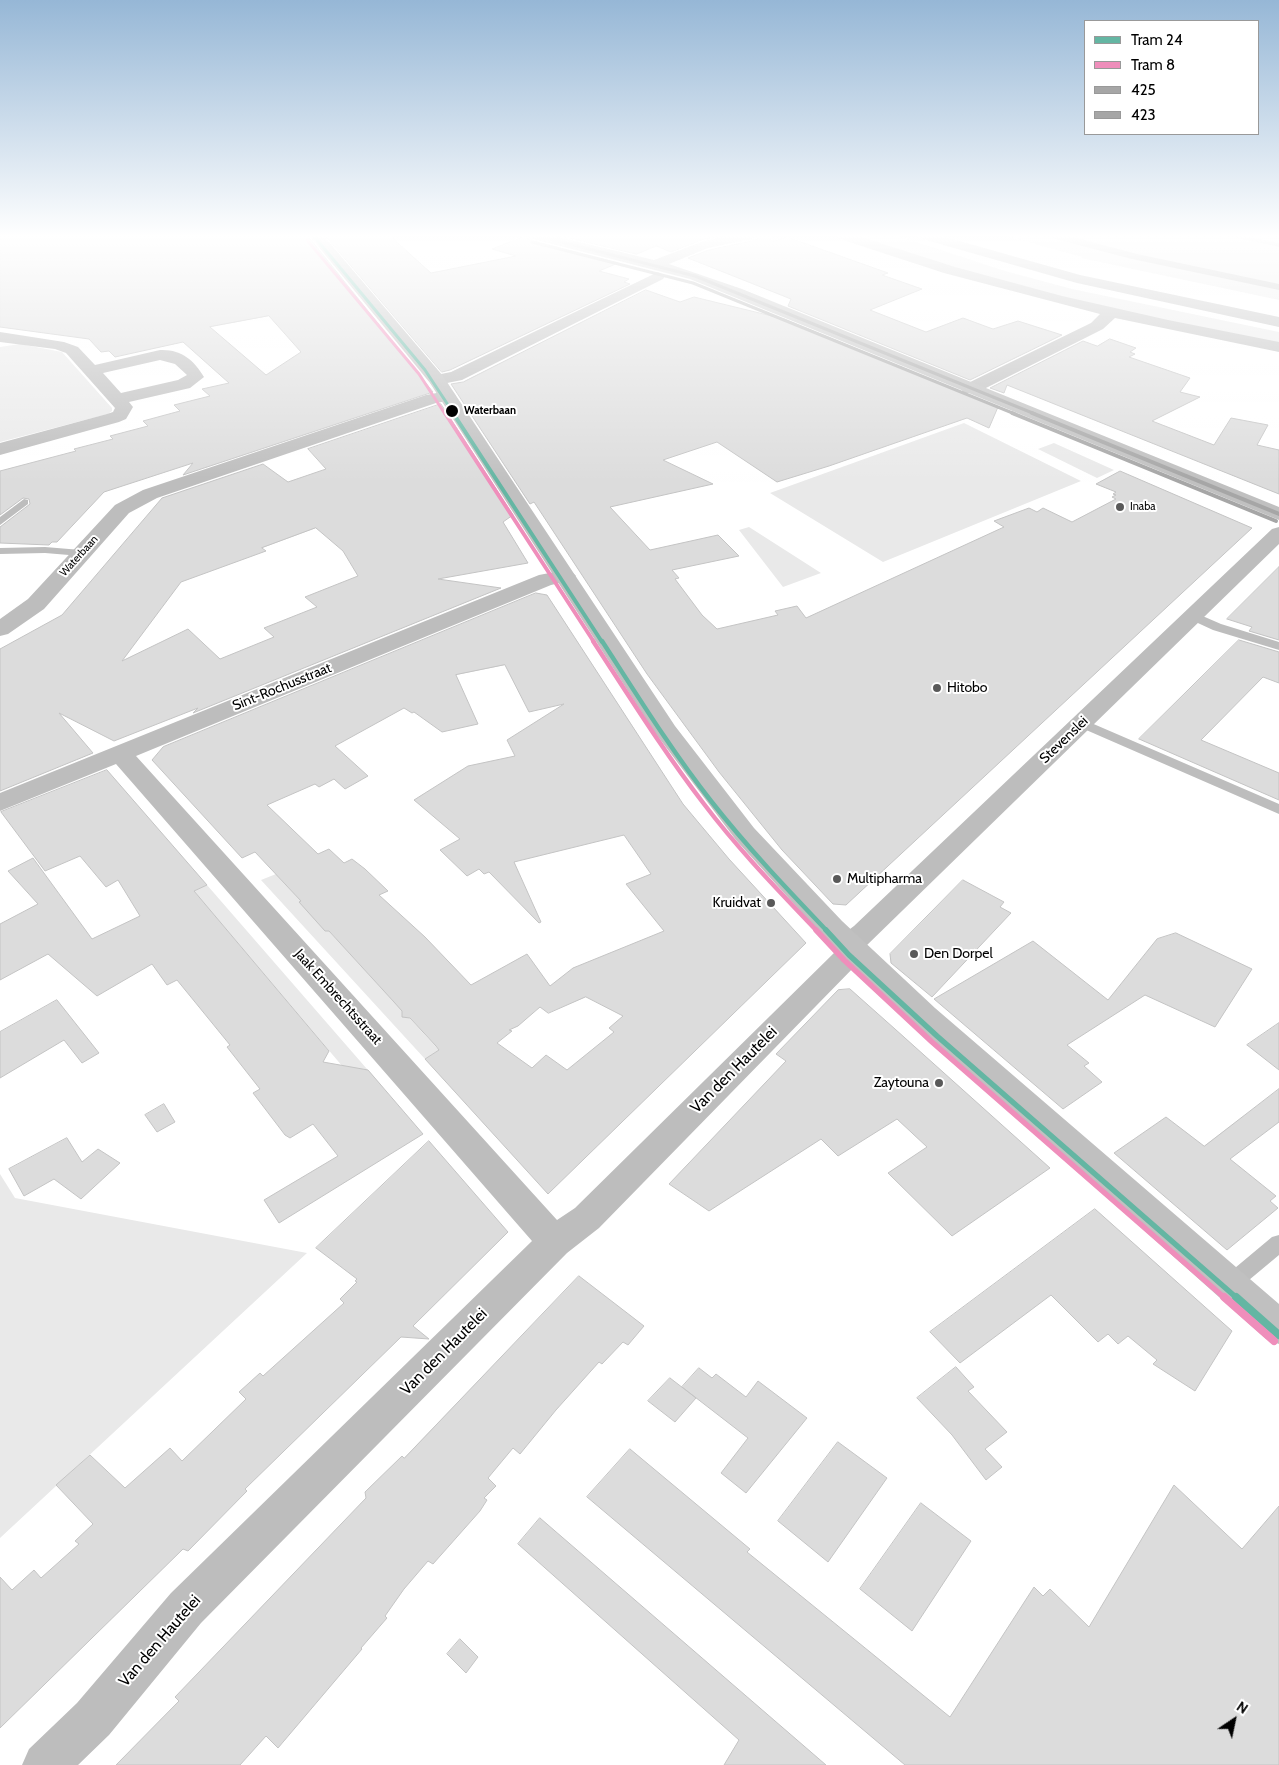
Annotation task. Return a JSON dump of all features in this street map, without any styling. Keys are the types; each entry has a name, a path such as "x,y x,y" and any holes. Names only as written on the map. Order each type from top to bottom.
{"main road":[{"name":"Waterbaan","path":"0,629 36,604 122,509 150,494 432,399 456,376 569,317"},
{"path":"970,389 1097,326 1106,317"},
{"path":"1133,317 1279,346"},
{"path":"1257,317 1279,322"},
{"path":"0,449 113,418 124,411 124,407 77,354 66,347 5,340"},
{"path":"92,371 160,355 171,355 176,356 196,377 184,384 118,400"},
{"name":"Stevenslei","path":"851,948 852,942 864,933 1191,615 1279,533"},
{"name":"Sint-Rochusstraat","path":"0,803 546,579 565,576"},
{"name":"Jaak Embrechtsstraat","path":"120,753 555,1242"},
{"name":"Van den Hautelei","path":"45,1765 93,1719 186,1608 555,1242 587,1218 849,955 851,948"}],"street":[{"path":"384,317 442,388 695,772 760,853 851,948 942,1034 1279,1327"},
{"path":"796,317 1279,514"}],"lane":[{"path":"0,522 24,502"},
{"path":"0,551 45,550 81,553"},
{"path":"1191,615 1217,627 1279,646"},
{"path":"1082,723 1279,809"},
{"path":"1230,1284 1279,1243"}],"shaded area":[{"path":"1151,317 1209,317 1279,332 1279,343 1225,333"},
{"path":"20,344 62,352 112,408 112,411 108,414 0,442 0,347"},
{"path":"964,423 1081,481 883,562 770,493"},
{"path":"1054,443 1114,470 1097,478 1038,449"},
{"path":"749,527 821,573 783,587 739,530"},
{"path":"276,874 439,1050 425,1059 261,880"},
{"path":"207,885 380,1084 365,1093 194,891"},
{"path":"0,1174 15,1198 307,1253 0,1538"}],"building":[{"path":"0,317 262,317 210,327 266,375 301,352 270,317 373,317 433,392 183,475 193,463 104,492 57,542 52,542 49,545 0,543 0,527 30,504 29,499 23,498 0,515 0,471 76,451 74,449 113,439 110,436 148,426 143,421 180,411 174,405 210,396 202,389 229,383 183,342 115,357 109,351 101,352 89,339 0,327"},
{"path":"395,317 560,317 450,370 442,372"},
{"path":"592,317 777,317 998,407 989,428 967,418 777,482 717,442 663,460 713,484 610,507 650,550 718,535 739,556 672,570 679,578 675,579 702,615 717,629 778,615 775,611 797,606 806,618 1004,527 994,521 1029,508 1037,512 1043,508 1072,522 1116,499 1112,497 1116,495 1113,494 1116,492 1096,484 1120,471 1252,528 846,905 833,904 782,850 719,772 647,674 534,502 530,504 451,384 463,382"},
{"path":"816,317 889,317 926,332 963,318 993,329 1018,321 1062,335 970,380"},
{"path":"1110,339 1136,348 1130,352 1135,354 1129,357 1190,378 1180,392 1200,397 1152,421 1214,445 1231,418 1268,425 1257,445 1279,450 1279,494 1007,385 1004,393 990,388 1083,341 1097,346"},
{"path":"441,404 513,515 503,522 528,563 438,579 501,588 193,713 198,708 114,741 59,713 93,753 0,791 0,649 62,615 162,498 263,464 288,482 326,469 308,449","holes":["316,528 343,551 358,576 305,597 317,607 264,628 274,637 220,659 188,629 122,661 181,582 266,551 262,548"]},
{"path":"1279,567 1279,640 1249,631 1252,627 1227,619"},
{"path":"536,593 547,595 683,804 729,859 806,943 548,1194 425,1059 439,1050 436,1046 410,1018 402,1017 402,1011 394,1002 329,931 325,931 299,902 301,901 255,852 242,858 152,760 163,747","holes":["505,665 529,712 564,704 507,740 515,756 468,766 414,800 460,839 440,850 467,876 479,869 484,874 489,872 539,923 541,922 514,862 624,835 651,874 626,884 664,931 573,968 550,986 527,954 471,985 425,937 379,895 388,891 365,869 352,859 344,863 329,849 318,854 267,805 315,784 319,787 334,779 345,789 368,776 335,746 404,708 412,713 414,712 442,732 478,724 456,675","586,997 623,1016 609,1028 614,1032 567,1070 546,1055 532,1068 497,1043 512,1031 509,1030 518,1026 540,1007 548,1013"]},
{"path":"1239,640 1279,652 1279,683 1263,677 1201,740 1279,773 1279,800 1139,739"},
{"path":"107,770 207,885 194,891 329,1051 323,1062 368,1070 423,1134 279,1223 264,1200 338,1156 313,1124 290,1138 285,1135 253,1093 260,1089 227,1047 230,1045 177,980 167,985 152,964 97,996 48,954 0,980 0,924 38,904 8,871 33,858 92,939 140,916 118,880 106,887 80,856 45,871 1,812"},
{"path":"963,880 1004,902 1000,907 1011,913 932,997 891,963 890,954"},
{"path":"1176,933 1252,969 1215,1027 1145,995 1067,1045 1089,1063 1084,1066 1102,1082 1063,1109 934,999 1033,941 1108,1000 1157,939"},
{"path":"850,989 1050,1168 952,1236 888,1173 927,1147 897,1119 838,1156 821,1139 709,1211 669,1184 786,1061 776,1054 838,990"},
{"path":"57,1000 99,1053 82,1063 64,1040 0,1078 0,1032"},
{"path":"1279,1023 1279,1070 1247,1045"},
{"path":"1279,1089 1279,1122 1230,1159 1276,1196 1270,1201 1278,1208 1227,1250 1114,1153 1166,1117 1204,1146"},
{"path":"164,1104 175,1122 157,1132 145,1115"},
{"path":"67,1138 82,1162 98,1149 120,1163 81,1199 54,1179 24,1196 9,1169"},
{"path":"429,1141 508,1232 413,1326 429,1339 401,1337 245,1489 247,1491 188,1551 183,1549 0,1728 0,1577 12,1590 34,1570 41,1578 79,1544 75,1541 93,1524 56,1485 90,1455 125,1488 170,1448 182,1461 246,1399 239,1392 260,1373 263,1376 344,1303 340,1299 357,1282 355,1281 357,1279 316,1248"},
{"path":"1095,1209 1232,1331 1195,1391 1153,1364 1157,1360 1128,1336 1118,1344 1108,1334 1098,1342 1051,1295 960,1363 930,1332"},
{"path":"579,1276 644,1326 628,1345 623,1342 602,1364 599,1362 520,1454 513,1448 488,1478 496,1486 484,1498 487,1500 480,1511 433,1564 428,1561 404,1589 385,1616 387,1618 278,1748 266,1736 240,1765 116,1765 179,1701 175,1697 366,1498 365,1492 402,1456 404,1458"},
{"path":"956,1367 974,1387 968,1391 1007,1432 985,1449 1002,1467 986,1480 952,1435 917,1398"},
{"path":"699,1368 712,1378 716,1374 746,1397 758,1381 807,1418 746,1493 721,1473 748,1438 682,1387"},
{"path":"670,1378 696,1398 675,1422 648,1401"},
{"path":"838,1442 887,1478 828,1562 778,1521"},
{"path":"630,1449 750,1549 747,1552 950,1717 1034,1587 1043,1596 1050,1589 1089,1627 1174,1485 1242,1549 1279,1506 1279,1765 905,1765 587,1497"},
{"path":"921,1503 971,1541 912,1631 860,1589"},
{"path":"540,1518 826,1765 724,1765 739,1740 518,1544"},
{"path":"460,1639 478,1657 466,1673 447,1654"}],"tram line":[{"name":"8","path":"372,317 419,374 655,736 704,804 750,860 844,960 932,1042 1274,1341"},
{"name":"24","path":"381,317 425,370 661,732 710,800 755,855 849,955 937,1036 1279,1335"}],"transit line":[{"name":"423","path":"777,317 1276,521"},
{"name":"425","path":"797,317 1279,514"}],"place":[{"name":"Waterbaan","path":"452,411"},
{"name":"Inaba","path":"1120,507"},
{"name":"Hitobo","path":"937,688"},
{"name":"Multipharma","path":"837,879"},
{"name":"Kruidvat","path":"771,903"},
{"name":"Den Dorpel","path":"914,954"},
{"name":"Zaytouna","path":"939,1083"}]}
